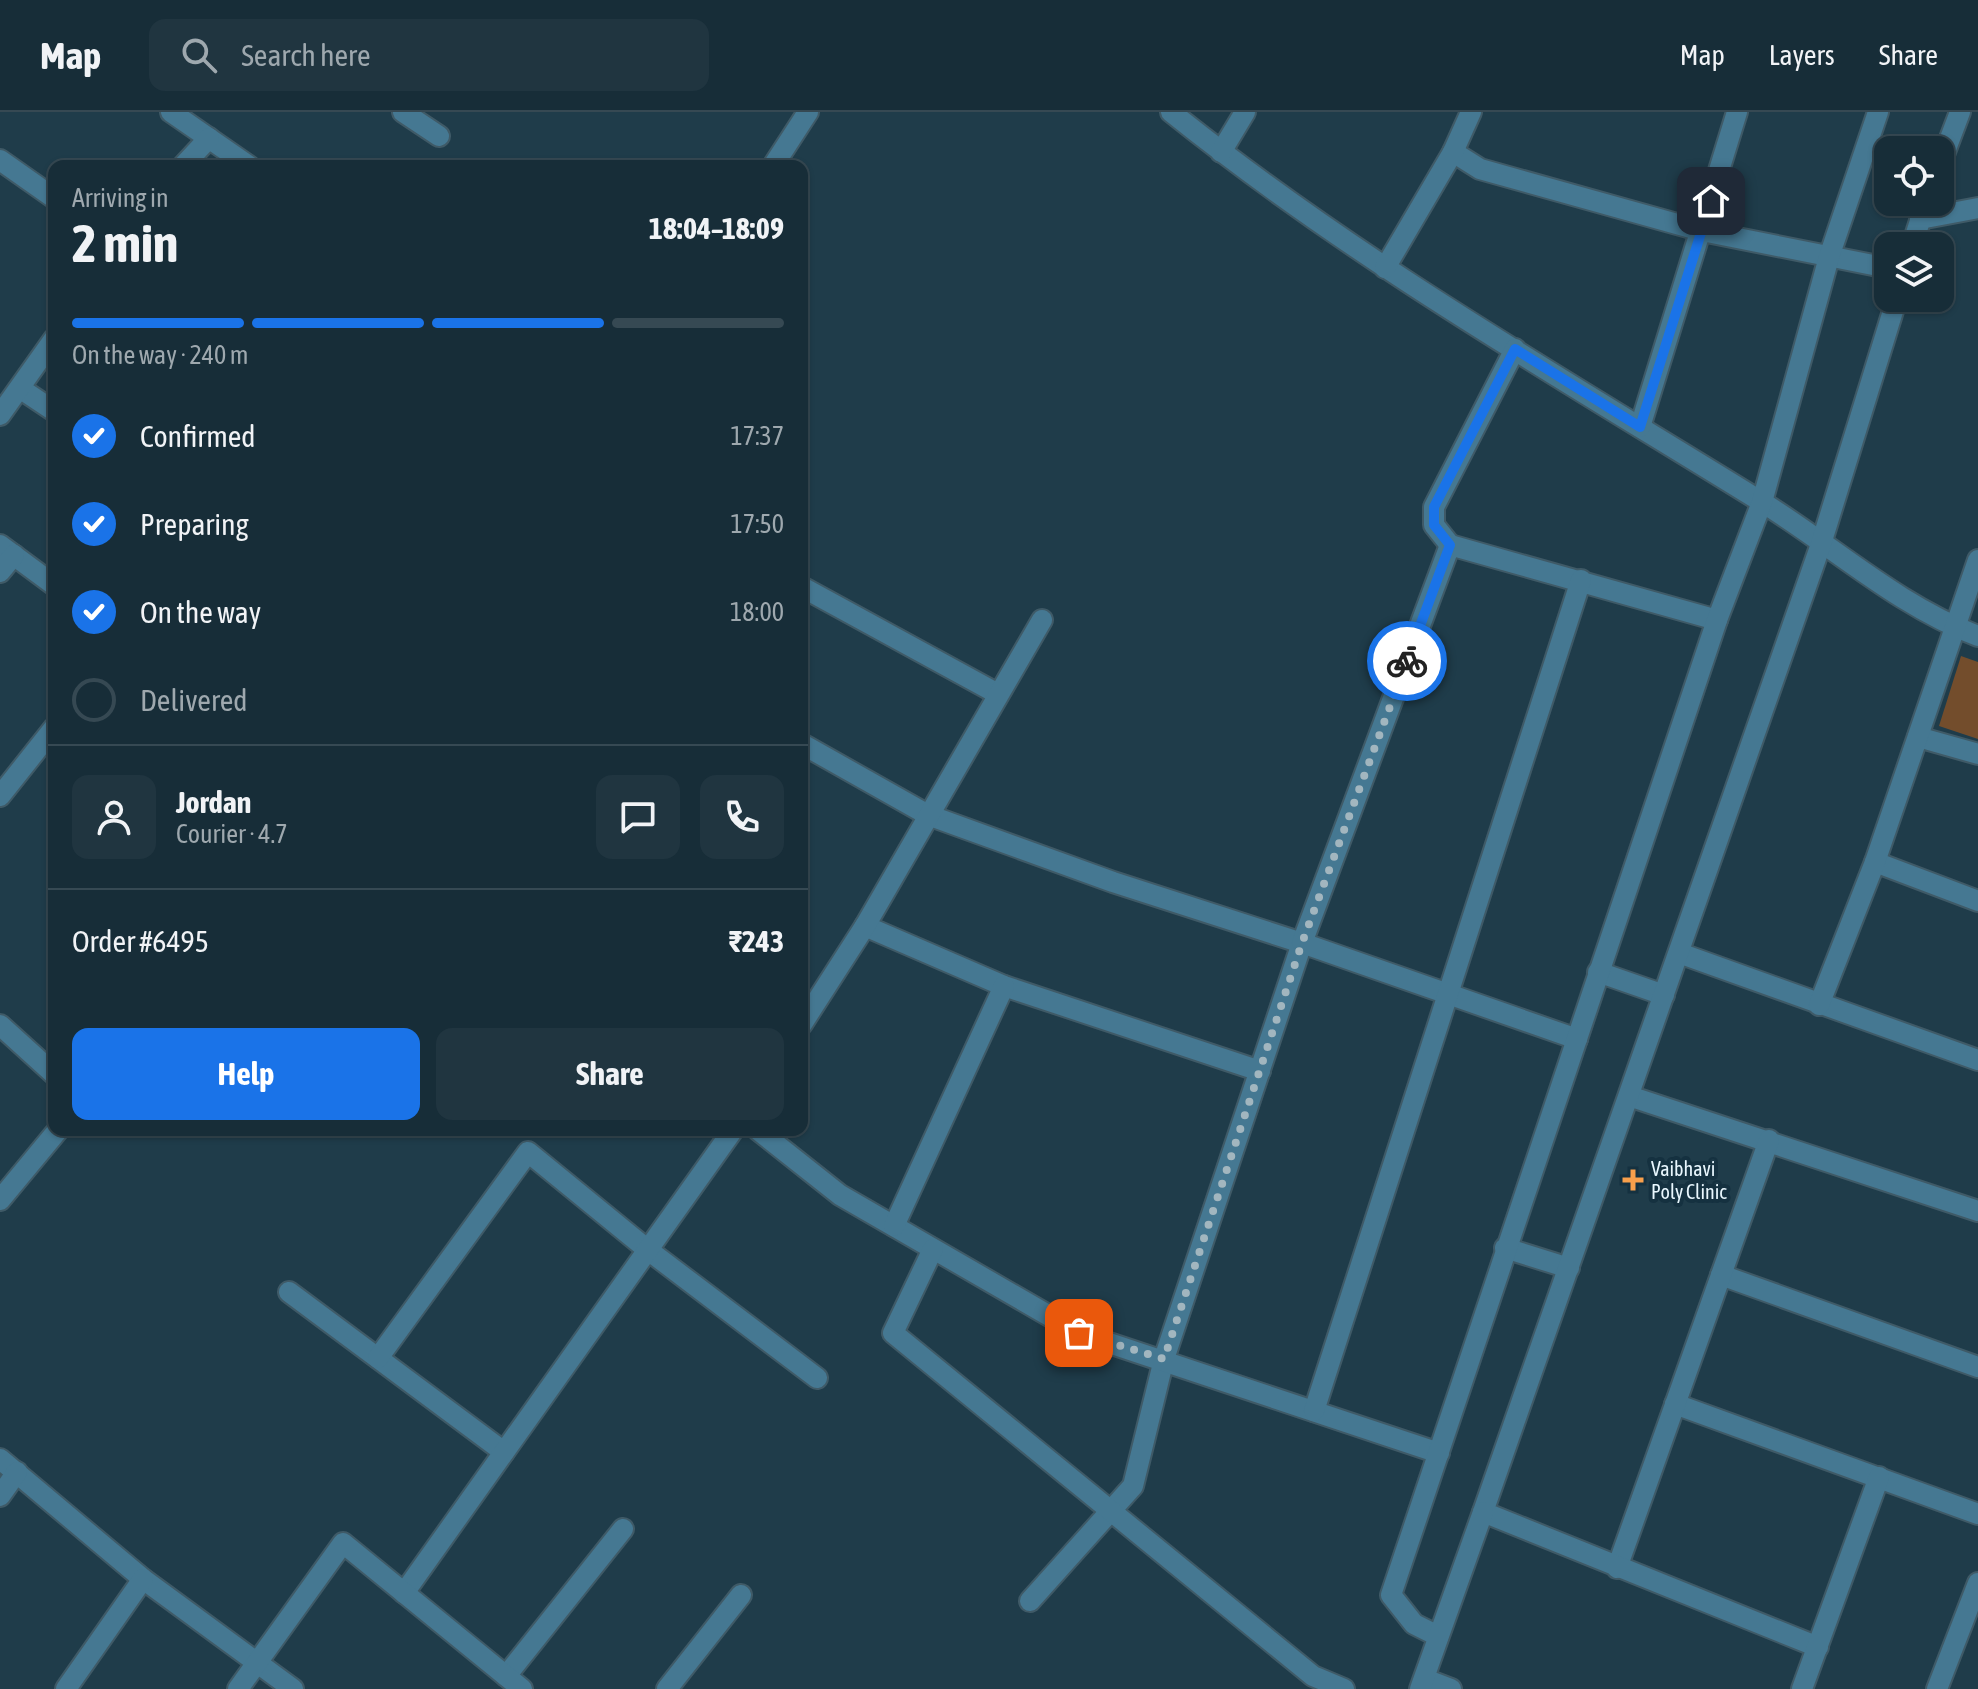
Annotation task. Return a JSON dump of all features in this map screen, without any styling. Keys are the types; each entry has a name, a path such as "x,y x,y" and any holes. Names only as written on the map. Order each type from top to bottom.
{"street":[{"path":"171,112 240,160"},
{"path":"403,112 439,136"},
{"path":"777,160 808,112"},
{"path":"1171,112 1221,152 1385,268 1762,502 1821,544 1955,628 1978,636"},
{"path":"1221,152 1245,112"},
{"path":"1385,268 1453,152 1471,112"},
{"path":"1640,427 1737,112"},
{"path":"1438,1636 1414,1624 1391,1595 1717,620 1762,502 1829,257 1878,112"},
{"path":"1951,136 1960,112"},
{"path":"189,160 209,138"},
{"path":"1453,152 1480,169 1702,231 1874,265"},
{"path":"2,166 48,194"},
{"path":"1954,209 1978,208"},
{"path":"1451,1689 1422,1684 1821,544 1893,312"},
{"path":"0,415 48,348"},
{"path":"1515,349 1434,507 1434,525 1450,545 1717,620"},
{"path":"21,389 48,407"},
{"path":"1030,1601 1133,1486 1164,1359 1302,943 1450,545"},
{"path":"0,572 7,550 48,581"},
{"path":"1819,1005 1875,862 1978,560"},
{"path":"1314,1411 1581,580"},
{"path":"808,590 998,694"},
{"path":"808,1015 865,926 1042,620"},
{"path":"0,796 48,736"},
{"path":"1918,737 1978,754"},
{"path":"808,747 928,815 1113,882 1447,991 1577,1039"},
{"path":"1875,862 1978,901"},
{"path":"865,926 1004,986 1260,1071"},
{"path":"1679,953 1978,1060"},
{"path":"1598,972 1664,995"},
{"path":"894,1226 1004,986"},
{"path":"0,1025 48,1069"},
{"path":"1629,1096 1978,1211"},
{"path":"0,1200 53,1136"},
{"path":"404,1593 729,1136"},
{"path":"766,1136 840,1195 1079,1333 1439,1453"},
{"path":"1617,1568 1769,1140"},
{"path":"378,1358 528,1152 648,1250 817,1378"},
{"path":"1505,1248 1569,1268"},
{"path":"933,1249 893,1333 1109,1513 1313,1676 1344,1689"},
{"path":"1721,1275 1978,1367"},
{"path":"289,1292 504,1452"},
{"path":"1675,1404 1978,1514"},
{"path":"0,1459 143,1579 293,1689"},
{"path":"0,1496 17,1472"},
{"path":"1802,1689 1879,1477"},
{"path":"1483,1512 1818,1647"},
{"path":"238,1689 343,1543 514,1682 623,1529"},
{"path":"66,1689 143,1579"},
{"path":"1937,1689 1978,1583"},
{"path":"667,1689 741,1595"}],"shaded area":[{"path":"1961,656 1978,662 1978,739 1939,726"}],"way so far":[{"path":"1079,1333 1164,1359 1302,943 1407,661"}],"place":[{"name":"Vaibhavi Poly Clinic","path":"1633,1180"}],"route":[{"path":"1407,661 1450,545 1434,525 1434,507 1515,349 1640,427 1711,201"}]}
